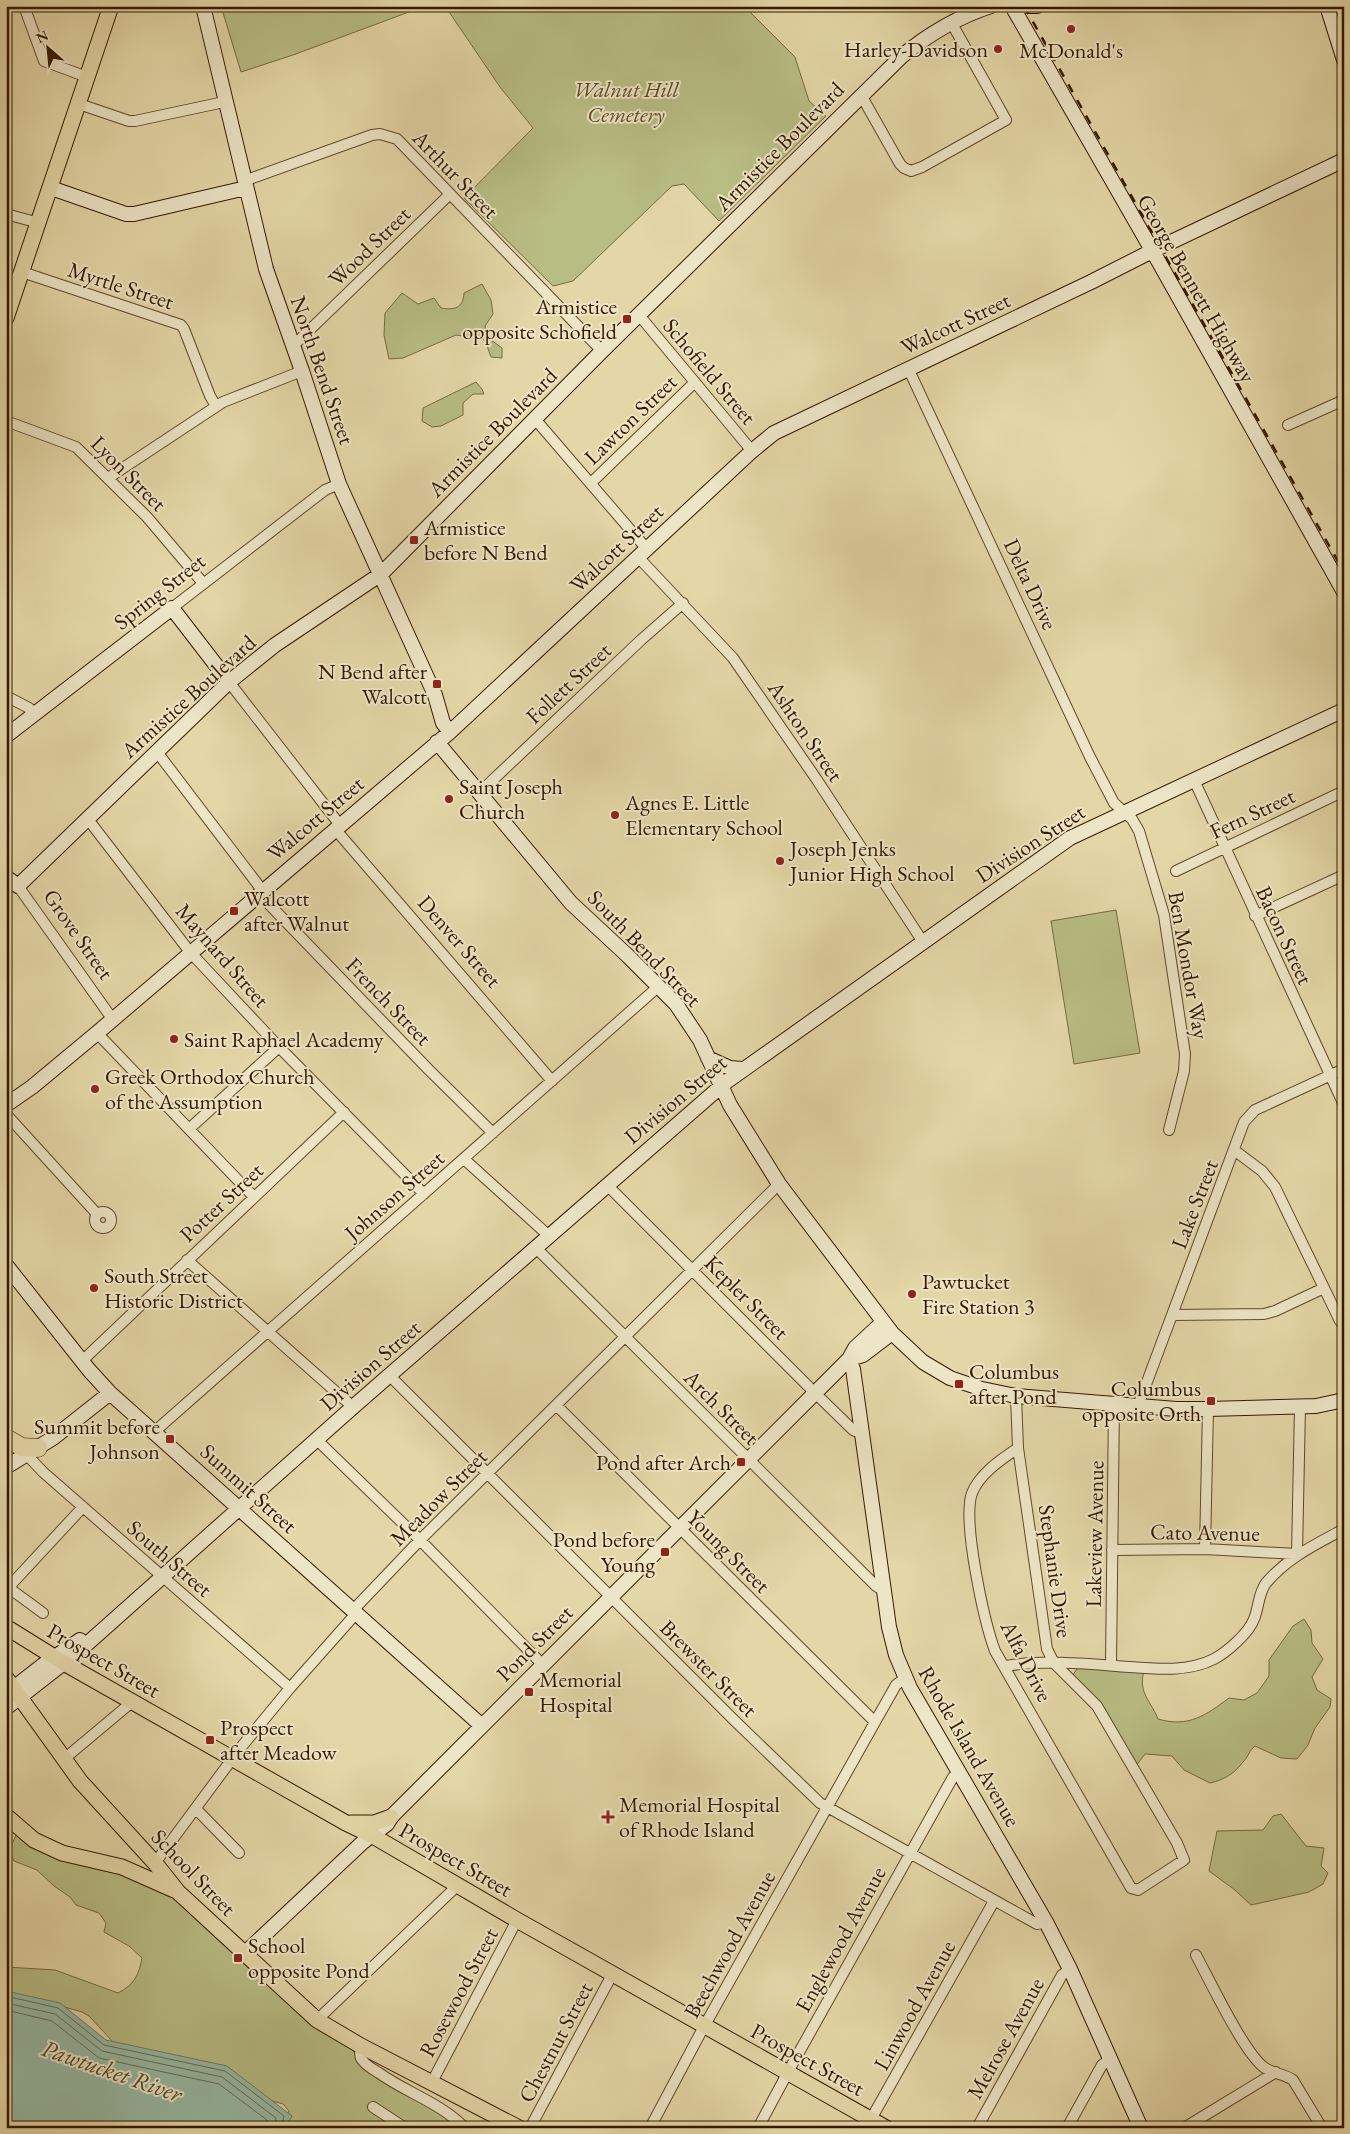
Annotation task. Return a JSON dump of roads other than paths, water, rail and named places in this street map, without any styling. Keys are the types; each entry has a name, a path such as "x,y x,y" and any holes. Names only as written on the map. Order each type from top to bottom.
{"highway":[{"path":"6,1438 32,1452"}],"main road":[{"path":"8,308 51,188 111,6"},
{"name":"Prospect Street","path":"6,1627 132,1702 346,1823 373,1836 517,1920 788,2072 869,2123 886,2128"},
{"name":"School Street","path":"11,1689 80,1781 155,1863 178,1892 317,2020 361,2046 519,2128"},
{"path":"6,1816 34,1840 62,1853 122,1867 178,1892"},
{"path":"346,1823 374,1823 391,1817"}],"street":[{"path":"24,6 44,61 87,77"},
{"name":"North Bend Street","path":"203,6 224,102 263,260 340,484 435,695 443,723 450,732"},
{"name":"Armistice Boulevard","path":"18,886 230,682 276,645 381,574 639,315 906,52 951,22 992,6"},
{"name":"George Bennett Highway","path":"1012,6 1344,592"},
{"path":"1021,6 1037,6"},
{"path":"1327,6 1339,31 1344,60"},
{"path":"861,95 900,164 911,171 922,167 1006,120 951,22"},
{"path":"79,104 129,121 135,121 224,102"},
{"name":"Arthur Street","path":"245,185 363,138 380,134 397,139 406,146 449,195 602,352"},
{"name":"Walcott Street","path":"6,1105 32,1087 113,1020 261,891 450,732 752,450 779,429 1087,285 1152,251 1344,160"},
{"path":"51,188 126,214 134,214 245,185"},
{"name":"Wood Street","path":"293,346 449,195"},
{"path":"6,212 39,223"},
{"name":"Myrtle Street","path":"22,272 181,325 210,396 216,406"},
{"name":"Schofield Street","path":"639,315 752,450"},
{"name":"Delta Drive","path":"908,368 1090,757 1114,803 1124,812"},
{"path":"108,478 216,406 302,371"},
{"name":"Lawton Street","path":"591,483 695,382"},
{"path":"1288,426 1344,400"},
{"name":"Ashton Street","path":"535,419 591,483 642,553 683,604 734,658 822,787 923,942"},
{"name":"Lyon Street","path":"6,421 76,447 158,529 203,583"},
{"name":"Spring Street","path":"6,736 325,490 340,484"},
{"name":"Follett Street","path":"480,792 641,640 683,604"},
{"name":"Denver Street","path":"172,608 230,682 337,827 552,1080"},
{"path":"6,696 29,708 35,714"},
{"name":"Division Street","path":"6,1708 11,1689 59,1660 107,1625 548,1235 720,1086 1070,838 1344,710"},
{"name":"South Bend Street","path":"437,742 572,903 659,986 690,1023 720,1086 779,1184 888,1327 923,1362 950,1378 990,1392 1016,1396 1208,1410 1316,1406 1344,1400"},
{"name":"French Street","path":"157,752 260,886 263,898 428,1070 493,1133"},
{"name":"Bacon Street","path":"1194,780 1344,1105"},
{"name":"Fern Street","path":"1176,871 1224,846 1344,791"},
{"name":"Ben Mondor Way","path":"1124,812 1132,819 1139,831 1162,907 1185,1054 1184,1071 1169,1130"},
{"name":"Maynard Street","path":"87,818 190,952 279,1047 424,1194"},
{"path":"1256,916 1344,875"},
{"name":"Grove Street","path":"6,877 18,886 113,1020"},
{"name":"Johnson Street","path":"154,1432 659,986"},
{"path":"97,1033 254,1196"},
{"path":"189,1129 279,1047"},
{"path":"708,1058 730,1068 742,1070"},
{"name":"Lake Street","path":"1138,1406 1244,1122 1255,1110 1344,1069"},
{"name":"Potter Street","path":"82,1361 344,1112"},
{"path":"6,1114 97,1214"},
{"path":"1234,1150 1262,1171 1275,1186 1340,1321"},
{"path":"464,1159 548,1235"},
{"name":"Meadow Street","path":"155,1863 233,1758 290,1688 353,1617 357,1606 420,1540 779,1184"},
{"name":"Kepler Street","path":"607,1185 814,1392 853,1430 862,1434"},
{"name":"Arch Street","path":"535,1247 747,1459 876,1586 884,1591"},
{"path":"187,1260 353,1407"},
{"name":"Summit Street","path":"6,1264 82,1361 110,1393 482,1726"},
{"path":"1172,1315 1226,1316 1264,1314 1275,1311 1324,1288"},
{"name":"Pond Street","path":"245,1953 363,1842 387,1824 391,1817 814,1392 849,1359 863,1355 888,1327"},
{"name":"Rhode Island Avenue","path":"849,1359 853,1369 884,1591 896,1655 905,1678 1046,1922 1070,1969 1141,2128"},
{"name":"Brewster Street","path":"390,1376 820,1804 1037,1924 1046,1922"},
{"path":"6,1467 32,1452 110,1393"},
{"name":"Stephanie Drive","path":"1016,1396 1018,1448 1032,1538 1044,1639 1047,1649 1054,1663 1097,1706 1184,1860 1138,1890 1132,1888"},
{"name":"Lakeview Avenue","path":"1111,1665 1114,1404"},
{"name":"Young Street","path":"557,1406 875,1722"},
{"path":"1296,1554 1300,1407"},
{"path":"1205,1549 1208,1410"},
{"path":"317,1440 420,1540 543,1665"},
{"name":"Alfa Drive","path":"1018,1448 987,1472 972,1492 969,1505 979,1589 988,1631 995,1651 1006,1666 1132,1888"},
{"name":"South Street","path":"32,1452 43,1472 290,1688"},
{"path":"43,1613 8,1589 83,1506"},
{"path":"1006,1666 1054,1663 1159,1668 1183,1667 1214,1659 1229,1649 1250,1627 1265,1585 1296,1554 1344,1529"},
{"name":"Cato Avenue","path":"1112,1550 1205,1549 1296,1554"},
{"name":"Beechwood Avenue","path":"650,2128 704,2025 875,1722 896,1685 905,1678"},
{"path":"64,1758 132,1702"},
{"name":"Englewood Avenue","path":"758,2128 953,1777 959,1772"},
{"path":"196,1809 240,1853"},
{"path":"317,2020 458,1885"},
{"name":"Linwood Avenue","path":"869,2123 994,1901"},
{"name":"Rosewood Street","path":"432,2082 517,1920"},
{"path":"1196,1955 1251,2053 1264,2068 1293,2080 1322,2128"},
{"name":"Melrose Avenue","path":"977,2128 1062,1975 1070,1969"},
{"name":"Chestnut Street","path":"530,2128 613,1973"},
{"path":"361,2046 360,2054 362,2061 367,2065 389,2081 450,2114 465,2128"},
{"path":"1066,2128 1102,2065 1110,2059"},
{"path":"1184,2128 1276,2072"},
{"path":"372,2107 405,2128"}],"water":[{"name":"Pawtucket River","path":"6,1991 60,2003 106,2040 227,2066 292,2116 285,2128 18,2128 6,2118"}],"railway":[{"path":"1024,6 1344,572"}],"place":[{"name":"McDonald's","path":"1071,29"},
{"name":"Harley-Davidson","path":"998,49"},
{"name":"Armistice opposite Schofield","path":"627,319"},
{"name":"Armistice before N Bend","path":"414,540"},
{"name":"N Bend after Walcott","path":"437,684"},
{"name":"Saint Joseph Church","path":"449,799"},
{"name":"Agnes E. Little Elementary School","path":"615,815"},
{"name":"Joseph Jenks Junior High School","path":"780,861"},
{"name":"Walcott after Walnut","path":"234,911"},
{"name":"Saint Raphael Academy","path":"174,1039"},
{"name":"Greek Orthodox Church of the Assumption","path":"95,1089"},
{"name":"South Street Historic District","path":"94,1288"},
{"name":"Pawtucket Fire Station 3","path":"912,1294"},
{"name":"Columbus after Pond","path":"959,1384"},
{"name":"Columbus opposite Orth","path":"1211,1401"},
{"name":"Summit before Johnson","path":"170,1439"},
{"name":"Pond after Arch","path":"741,1462"},
{"name":"Pond before Young","path":"665,1552"},
{"name":"Memorial Hospital","path":"529,1692"},
{"name":"Prospect after Meadow","path":"210,1740"},
{"name":"Memorial Hospital of Rhode Island","path":"608,1817"},
{"name":"School opposite Pond","path":"238,1958"}],"park label":[{"name":"Walnut Hill Cemetery","path":"626,102"}]}
